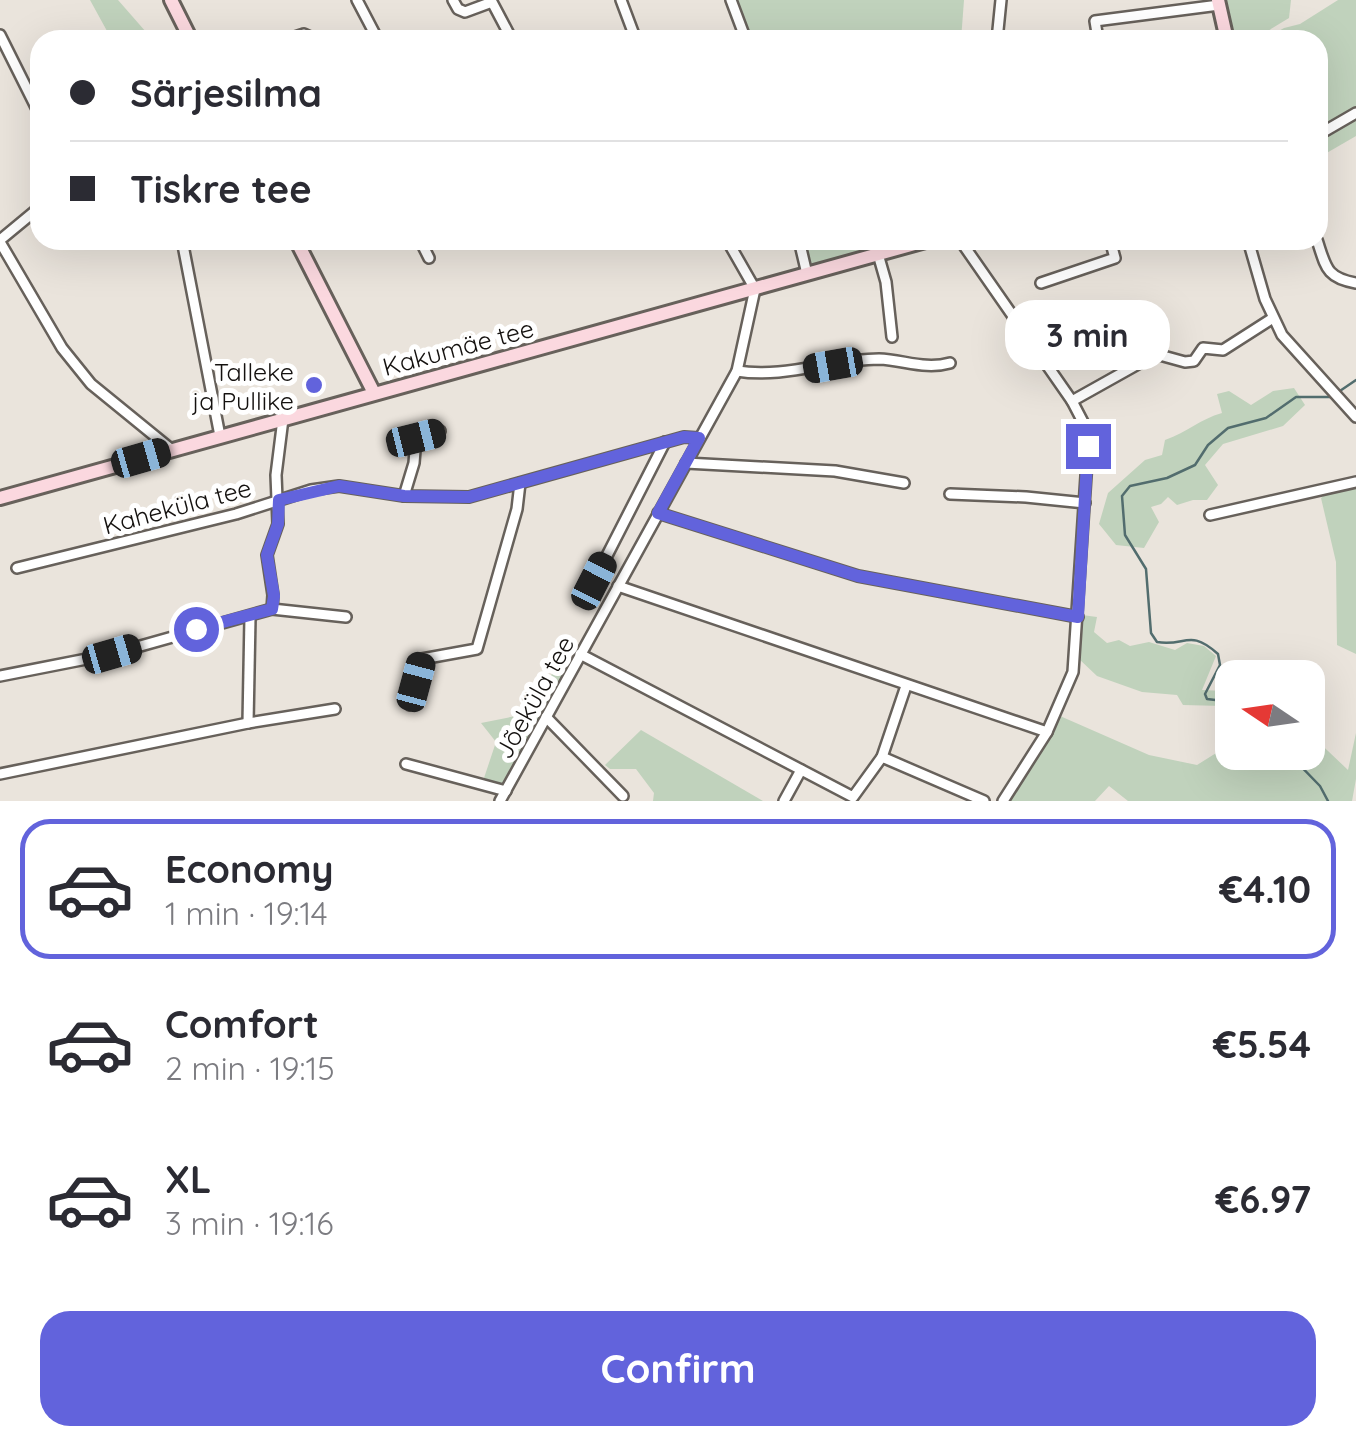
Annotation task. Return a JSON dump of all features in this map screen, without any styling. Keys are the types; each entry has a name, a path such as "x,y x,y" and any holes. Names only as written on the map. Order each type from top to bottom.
{"street":[{"path":"171,0 186,30"},
{"path":"357,0 373,30"},
{"path":"453,0 458,10 464,12 494,1 507,30"},
{"path":"621,0 632,30"},
{"path":"731,0 742,30"},
{"path":"998,30 1001,0"},
{"path":"1096,30 1095,21 1219,3 1225,30"},
{"path":"0,36 30,96"},
{"path":"0,66 11,61"},
{"path":"1328,130 1356,113"},
{"path":"30,216 0,241 62,348 91,384 172,450"},
{"path":"184,250 220,436"},
{"path":"301,250 374,393"},
{"path":"424,250 428,258"},
{"path":"733,250 754,289"},
{"path":"801,250 807,274"},
{"name":"Kakumäe tee","path":"0,498 892,250"},
{"path":"967,250 1072,401 1084,424 1088,446 1073,672 1047,732 1003,801"},
{"path":"1041,283 1115,258 1113,250"},
{"path":"1251,250 1273,318 1294,350 1356,417"},
{"path":"1320,250 1327,270 1337,279 1356,283"},
{"path":"878,254 886,282 892,338"},
{"name":"Jõeküla tee","path":"503,796 736,370 754,289"},
{"path":"1072,401 1156,354 1194,362 1203,348 1222,350 1273,318"},
{"path":"736,370 750,373 882,359 926,366 950,362"},
{"path":"272,609 274,596 267,555 278,524 276,474 283,419"},
{"path":"404,496 414,463 416,438 440,432"},
{"name":"Kaheküla tee","path":"17,568 339,486 404,496 469,497 684,437 699,438"},
{"path":"594,581 666,442"},
{"path":"686,463 872,475 904,483"},
{"path":"1210,515 1356,482"},
{"path":"410,705 422,659 478,649 517,508 520,483"},
{"path":"950,494 1026,496 1085,503"},
{"path":"658,513 858,576 1078,617"},
{"path":"618,586 1047,732"},
{"path":"0,676 112,654 272,609 346,617"},
{"path":"248,723 250,617"},
{"path":"580,654 853,797 882,757 906,686"},
{"path":"0,774 336,709"},
{"path":"546,717 624,796"},
{"path":"882,757 984,801"},
{"path":"406,764 503,796"},
{"path":"784,801 800,770"}],"green space":[{"path":"90,0 118,0 144,30 106,30"},
{"path":"733,0 964,0 962,30 745,30"},
{"path":"1224,0 1291,0 1289,18 1269,30 1231,30"},
{"path":"1338,0 1356,0 1356,108 1328,125 1328,30 1280,30 1300,24"},
{"path":"1356,116 1356,136 1328,152 1328,132"},
{"path":"804,250 868,250 808,267"},
{"path":"1294,388 1305,405 1283,426 1223,444 1205,465 1218,485 1207,500 1177,505 1168,497 1151,507 1159,522 1144,548 1116,545 1099,524 1108,493 1145,460 1162,455 1165,440 1222,413 1217,394 1229,391 1251,405 1273,391"},
{"path":"1356,484 1356,654 1337,645 1336,562 1321,498"},
{"path":"1082,615 1097,617 1094,632 1107,643 1119,640 1130,646 1149,642 1175,650 1187,643 1204,646 1216,656 1202,690 1215,691 1215,706 1183,705 1177,695 1142,692 1097,676 1078,658"},
{"path":"563,653 573,661 503,787 479,782 484,778 496,742 481,723 531,713"},
{"path":"1060,716 1149,755 1197,765 1215,754 1215,770 1325,770 1325,748 1348,770 1356,733 1352,801 1128,801 1109,786 1095,801 1009,801"},
{"path":"641,730 763,801 653,801 654,793 636,769 610,769 605,765"}],"waterway":[{"path":"1219,660 1218,654 1200,642 1157,642 1151,633 1146,569 1125,535 1122,496 1130,486 1167,478 1195,465 1208,445 1228,428 1266,418 1296,397 1331,397 1356,380"},
{"path":"1215,675 1205,694 1207,699 1215,700"},
{"path":"1304,770 1328,801"}],"place":[{"name":"Talleke ja Pullike","path":"314,385"}],"route":[{"path":"196,629 272,609 274,596 266,566 278,524 279,500 339,486 404,496 469,497 684,437 699,438 658,513 858,576 1078,617 1088,446"}]}
